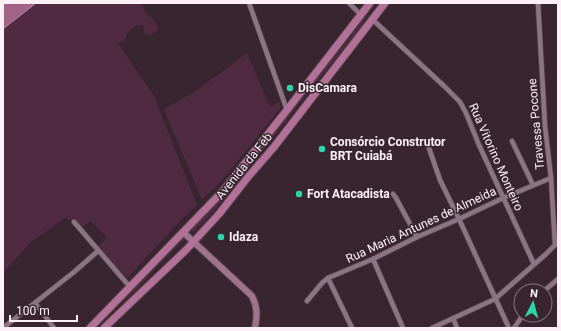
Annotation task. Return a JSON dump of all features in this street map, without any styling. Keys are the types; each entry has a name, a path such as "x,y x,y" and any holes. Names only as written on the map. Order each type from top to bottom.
{"main road":[{"name":"Avenida da Feb","path":"183,232 182,227 234,176 370,3"},
{"name":"Avenida da Feb","path":"104,328 193,242 219,214 233,195 274,147 385,3"},
{"path":"90,328 183,232"}],"street":[{"path":"249,3 287,110"},
{"path":"349,3 361,15"},
{"name":"Travessa Pocone","path":"538,3 545,126 552,178 557,243"},
{"name":"Rua Vitorino Monteiro","path":"373,20 460,102 534,264"},
{"path":"512,142 533,185"},
{"path":"428,148 440,180 509,328"},
{"name":"Rua Maria Antunes de Almeida","path":"307,301 328,278 503,198 552,178"},
{"path":"393,194 417,237"},
{"path":"74,222 130,287"},
{"path":"183,232 252,296 256,303 257,310 255,328"},
{"path":"432,328 495,299 557,243"},
{"path":"3,328 74,272 98,251"},
{"path":"373,258 403,328"},
{"path":"328,278 352,328"},
{"path":"35,303 54,328"},
{"path":"453,318 458,328"}],"shaded area":[{"path":"3,3 36,3 3,29"},
{"path":"36,3 140,3 148,16 150,15 159,29 152,34 147,35 143,29 144,26 140,25 133,27 124,41 118,43 154,96 197,205 176,225 127,278 98,246 107,238 91,221 82,227 73,218 69,221 66,217 31,242 3,273 3,29"},
{"path":"373,3 376,3 367,15 361,27 240,180 214,211 195,231 192,231 192,227 239,179 326,65 362,21"},
{"path":"247,53 270,107 279,102 281,107 226,176 202,200 164,109 193,93"},
{"path":"182,238 185,240 179,244 138,288 96,328 93,328"}],"place":[{"name":"DisCamara","path":"290,88"},
{"name":"Consórcio Construtor BRT Cuiabá","path":"322,149"},
{"name":"Fort Atacadista","path":"299,194"},
{"name":"Idaza","path":"221,237"}]}
